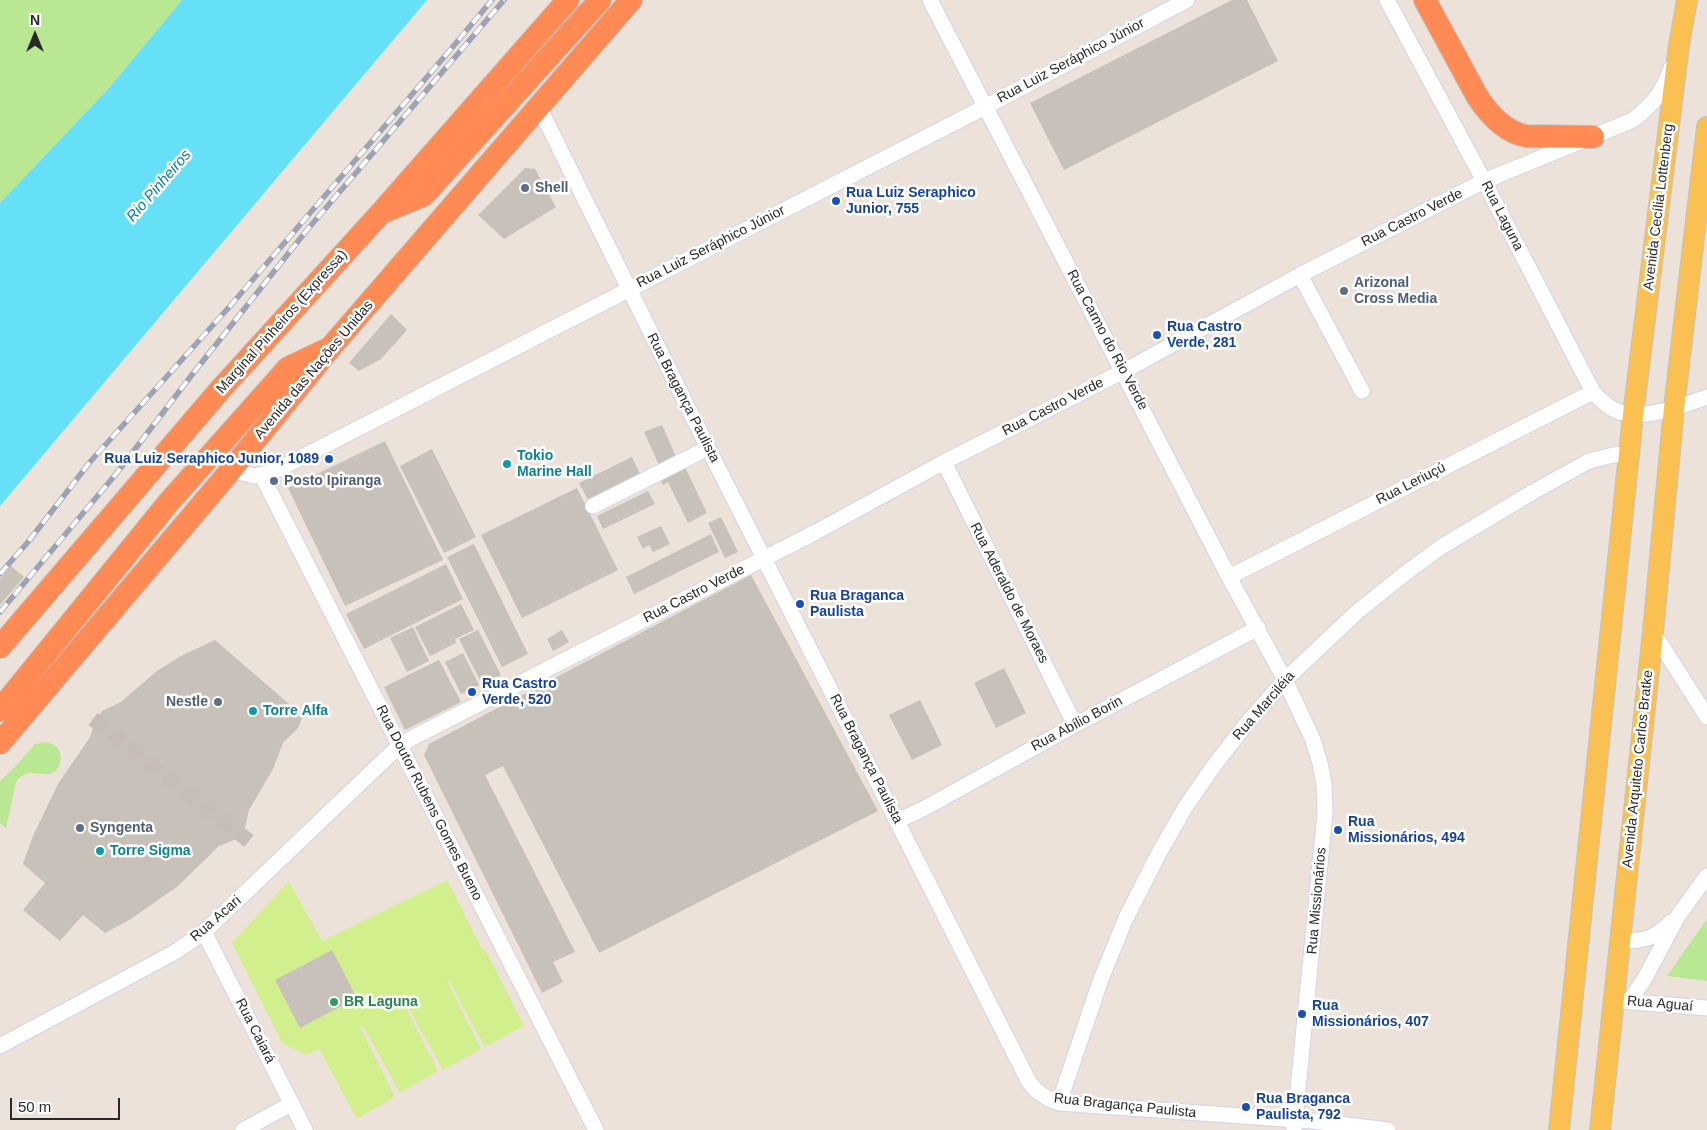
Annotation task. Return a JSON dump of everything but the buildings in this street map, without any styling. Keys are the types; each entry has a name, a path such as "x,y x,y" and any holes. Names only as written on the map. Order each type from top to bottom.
{"highway":[{"name":"Marginal Pinheiros (Expressa)","path":"0,647 220,390 380,214 568,0"},
{"path":"380,214 424,195 600,0"},
{"name":"Avenida das Nações Unidas","path":"0,743 231,470 331,347 631,0"},
{"path":"1425,0 1477,96 1487,111 1499,122 1520,135 1526,136 1592,137"},
{"path":"0,710 169,502 288,368 331,347"}],"main road":[{"name":"Avenida Cecília Lottenberg","path":"1633,415 1679,45 1687,0"},
{"path":"1674,408 1707,127"},
{"name":"Avenida Arquiteto Carlos Bratke","path":"1600,1130 1621,1001 1620,942 1653,632 1674,408"},
{"path":"1559,1130 1633,415"}],"street":[{"name":"Rua Carmo do Rio Verde","path":"930,0 1124,371 1229,577 1285,680"},
{"name":"Rua Luiz Seráphico Júnior","path":"262,476 985,107 1187,0"},
{"name":"Rua Laguna","path":"1387,0 1484,181 1593,392 1608,406 1617,411 1633,415"},
{"name":"Rua Castro Verde","path":"399,746 764,558 944,462 1124,371 1300,275 1484,181 1633,120 1651,106 1658,97 1667,79 1679,45"},
{"name":"Rua Bragança Paulista","path":"538,107 708,448 1029,1082 1037,1092 1045,1098 1059,1103 1294,1125 1388,1130"},
{"path":"1300,275 1362,391"},
{"name":"Rua Leriuçú","path":"1229,577 1593,392"},
{"path":"1633,415 1674,408 1707,398"},
{"path":"594,506 708,448"},
{"name":"Rua Marciléia","path":"1059,1103 1081,1036 1117,940 1159,853 1186,806 1247,723 1285,680 1357,612 1441,547 1589,461 1613,455 1630,454"},
{"name":"Rua Aderaldo de Moraes","path":"944,462 1075,724"},
{"path":"231,470 254,476 262,476"},
{"name":"Rua Doutor Rubens Gomes Bueno","path":"262,476 596,1130"},
{"name":"Rua Abílio Borin","path":"897,821 923,809 1075,724 1258,628"},
{"path":"1653,632 1707,717"},
{"name":"Rua Missionários","path":"1285,680 1312,740 1320,763 1324,784 1325,813 1294,1125"},
{"name":"Rua Acari","path":"0,1046 174,952 204,932 399,746"},
{"path":"1621,1001 1645,978 1678,916 1707,876"},
{"path":"1620,942 1650,938 1657,935 1678,916"},
{"name":"Rua Caiará","path":"204,932 305,1130"},
{"name":"Rua Aguaí","path":"1621,1001 1707,1008"},
{"path":"243,1130 291,1104"}],"green space":[{"path":"0,0 182,0 109,88 0,203"},
{"path":"45,742 56,746 61,757 60,764 52,773 29,773 23,775 16,782 6,828 0,823 0,781 35,744"},
{"name":"BR Laguna","path":"447,880 482,950 485,949 524,1026 485,1047 449,981 447,981 481,1049 443,1070 406,1003 404,1004 438,1071 400,1093 363,1026 360,1027 395,1097 357,1119 319,1049 307,1055 283,1044 232,943 289,881 322,941"},
{"path":"1707,919 1707,981 1667,976"}],"water":[{"name":"Rio Pinheiros","path":"182,0 427,0 0,506 0,203 109,88"}],"tunnel":[{"path":"93,719 249,841"}],"railway":[{"path":"0,574 28,542 90,462 231,305 492,0"},
{"path":"0,612 116,474 307,230 504,0"}],"place":[{"name":"Shell","path":"525,188"},
{"name":"Rua Luiz Seraphico Junior, 755","path":"836,201"},
{"name":"Arizonal Cross Media","path":"1344,291"},
{"name":"Rua Castro Verde, 281","path":"1157,335"},
{"name":"Rua Luiz Seraphico Junior, 1089","path":"329,459"},
{"name":"Tokio Marine Hall","path":"507,464"},
{"name":"Posto Ipiranga","path":"274,481"},
{"name":"Rua Braganca Paulista","path":"800,604"},
{"name":"Rua Castro Verde, 520","path":"472,692"},
{"name":"Nestle","path":"218,702"},
{"name":"Torre Alfa","path":"253,711"},
{"name":"Syngenta","path":"80,828"},
{"name":"Rua Missionários, 494","path":"1338,830"},
{"name":"Torre Sigma","path":"100,851"},
{"name":"BR Laguna","path":"334,1002"},
{"name":"Rua Missionários, 407","path":"1302,1014"},
{"name":"Rua Braganca Paulista, 792","path":"1246,1107"}]}
